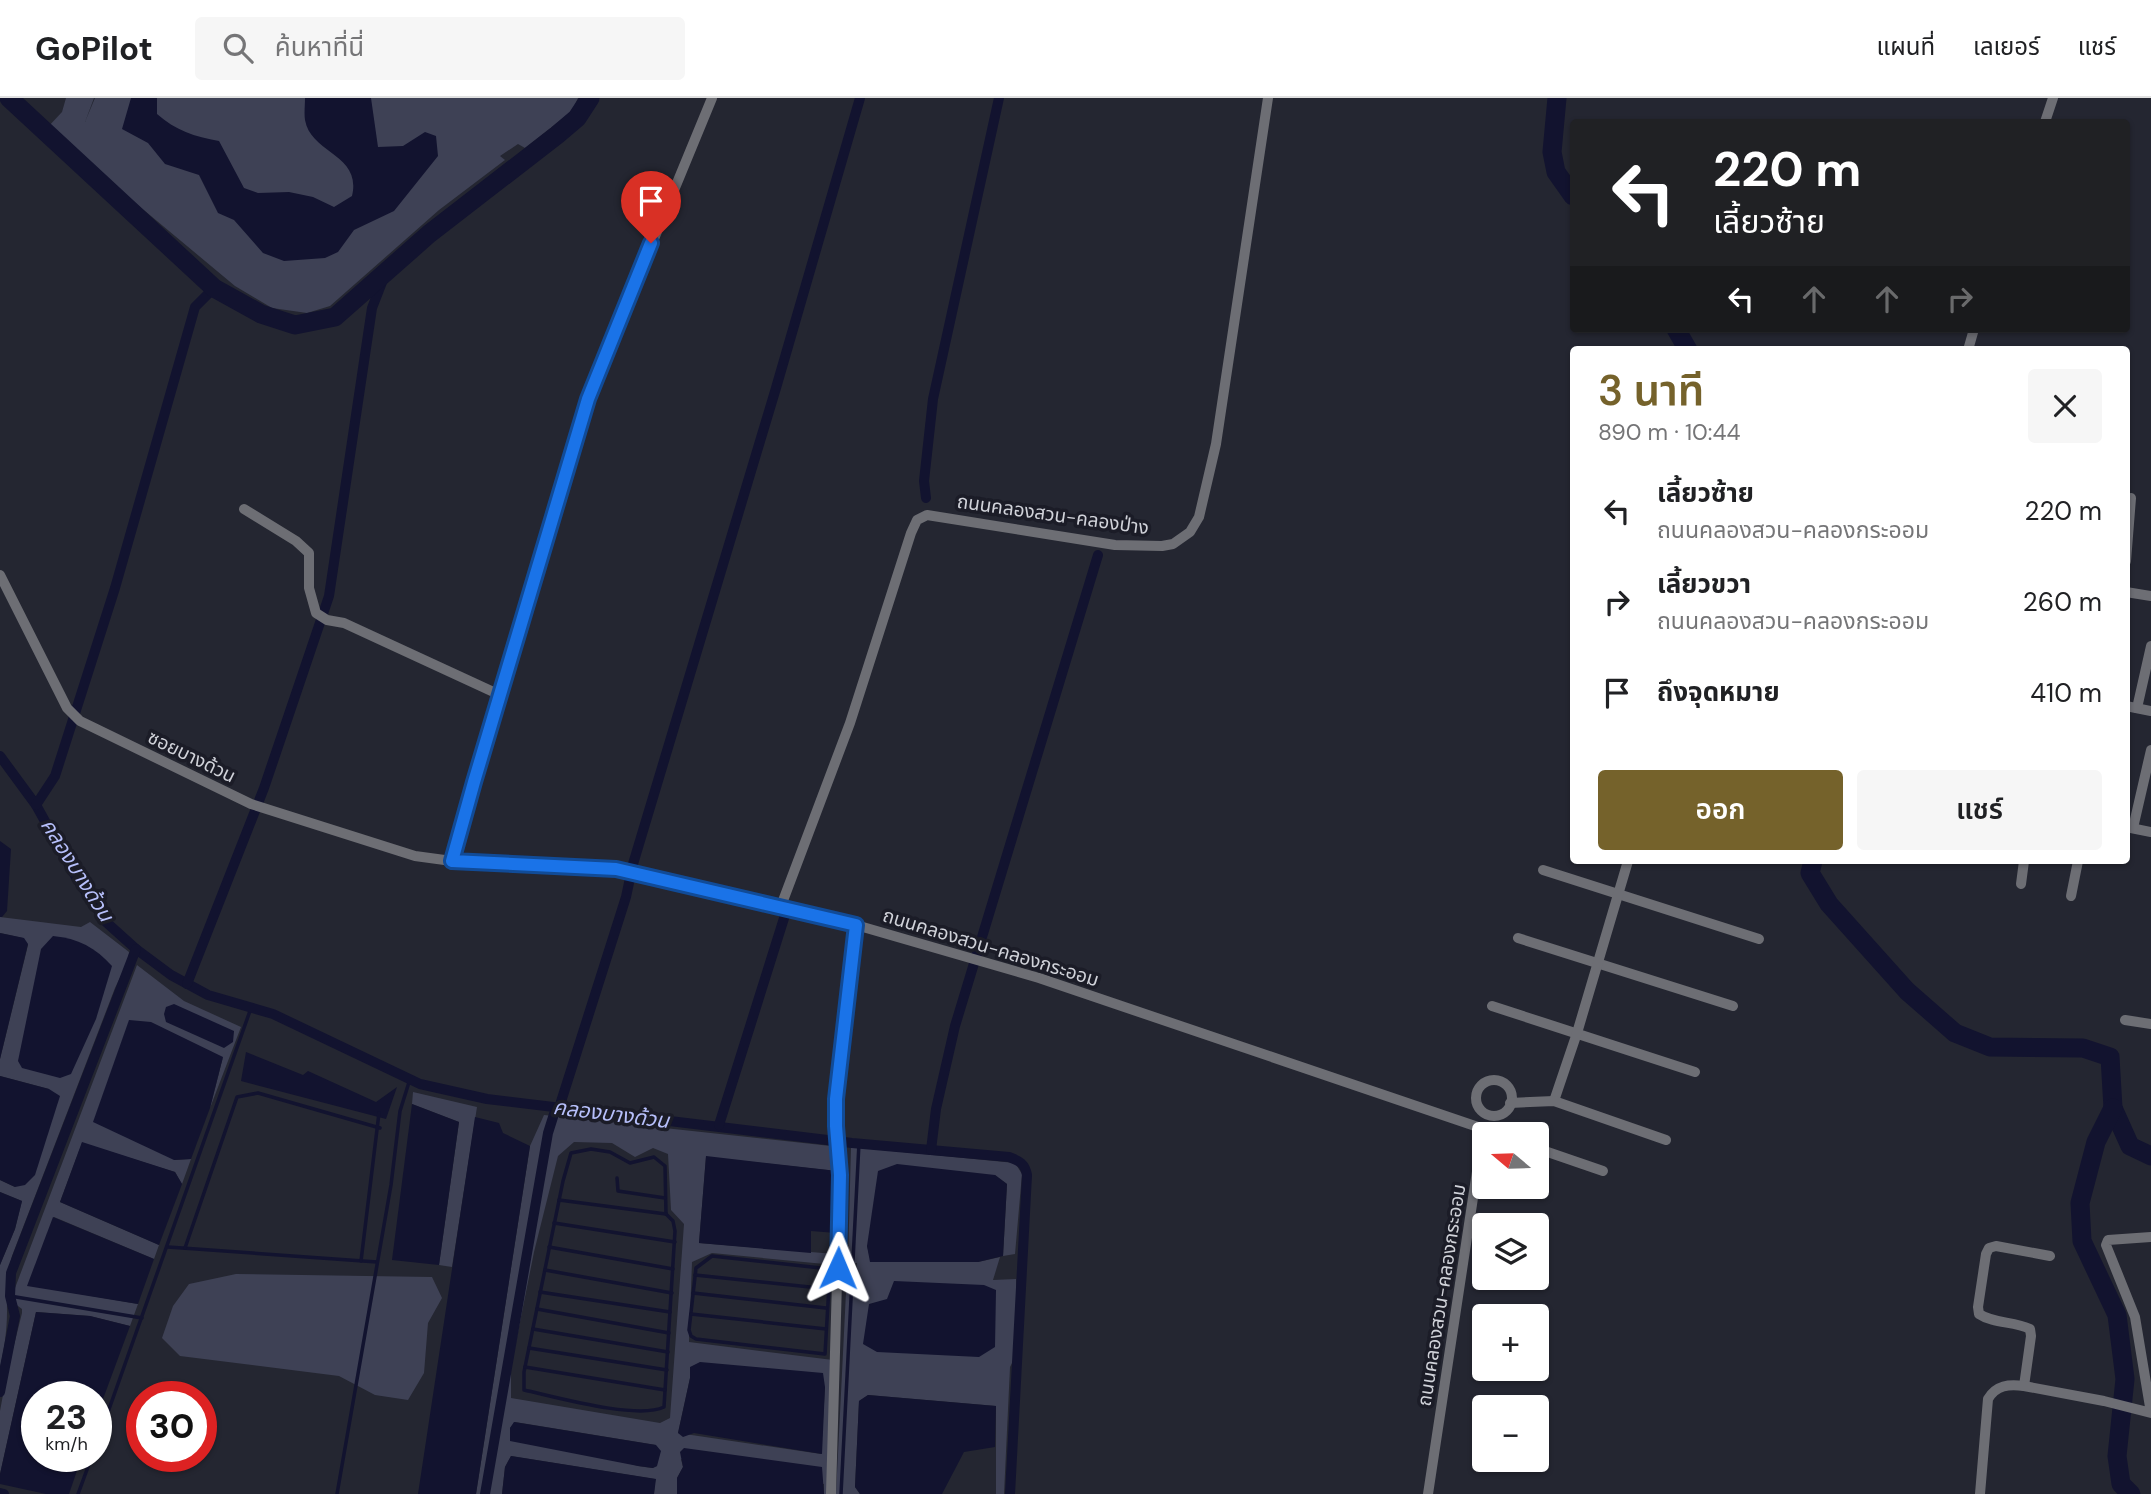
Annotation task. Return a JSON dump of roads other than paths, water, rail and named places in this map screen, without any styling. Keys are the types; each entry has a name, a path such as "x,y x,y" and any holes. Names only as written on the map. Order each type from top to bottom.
{"street":[{"path":"452,861 588,399 712,98"},
{"name":"ถนนคลองสวน-คลองป่าง","path":"780,906 850,723 917,520 927,515 1115,545 1152,547 1173,544 1190,532 1199,516 1216,444 1268,98"},
{"path":"2046,119 2053,98"},
{"path":"2130,519 2132,498"},
{"path":"244,509 296,541 309,553 309,588 316,613 327,620 344,623 500,695"},
{"name":"ซอยบางด้วน","path":"0,575 67,708 80,721 251,804 415,856 452,861"},
{"path":"2130,593 2151,596"},
{"path":"2151,646 2132,707 2151,711"},
{"path":"2151,750 2130,828 2151,832"},
{"name":"ถนนคลองสวน-คลองกระออม","path":"452,861 616,869 856,925 1040,978 1472,1127"},
{"path":"1554,1101 1627,864"},
{"path":"2021,884 2024,864"},
{"path":"2071,896 2077,864"},
{"path":"1543,870 1759,939"},
{"path":"831,1494 838,1268 839,1157 836,1099 856,925"},
{"path":"1518,938 1733,1006"},
{"path":"1492,1006 1695,1072"},
{"path":"2126,1020 2151,1024"},
{"path":"1497,1080 1506,1086 1511,1096 1510,1103 1501,1114 1487,1114 1479,1107 1476,1097 1480,1086 1497,1080"},
{"path":"1510,1103 1554,1101 1666,1140"},
{"path":"1486,1122 1487,1114"},
{"path":"1549,1152 1603,1171"},
{"name":"ถนนคลองสวน-คลองกระออม","path":"1428,1494 1474,1199"},
{"path":"1980,1494 1988,1399 1997,1388 2024,1385 2151,1413 2135,1317 2106,1245 2108,1240 2114,1238 2151,1237"},
{"path":"2024,1385 2030,1329 1979,1314 1986,1254 1989,1248 1996,1246 2050,1256"}],"waterway":[{"path":"9,98 214,288 261,314 295,325 335,317 429,234 577,118 590,98"},
{"path":"485,1494 548,1133 554,1114 559,1108 626,897 633,864 860,98"},
{"path":"926,498 924,481 933,399 999,98"},
{"path":"1557,98 1552,152 1556,172 1570,192"},
{"path":"187,984 264,788 329,596 372,308 386,272"},
{"path":"36,805 55,776 115,588 195,307 214,288"},
{"path":"1678,333 1686,346"},
{"path":"931,1150 936,1109 955,1026 1098,555"},
{"name":"คลองบางด้วน","path":"0,756 36,805 77,879 106,922 136,949 171,975 208,995 273,1014 420,1084 487,1099 852,1143 1009,1157 1019,1162 1027,1175 1010,1494"},
{"path":"1812,864 1810,873 1829,904 1907,991 1955,1033 1990,1047 2083,1048 2110,1057 2113,1108 2130,1146 2151,1156"},
{"path":"719,1125 785,915"},
{"path":"0,1392 15,1316 10,1296 11,1273 136,949"},
{"path":"112,1401 251,1008"},
{"path":"337,1494 391,1185 400,1111 410,1079"},
{"path":"185,1248 237,1097 258,1093 380,1128"},
{"path":"2113,1108 2096,1142 2080,1203 2082,1241 2117,1315 2125,1379 2117,1456 2121,1484 2131,1494"},
{"path":"361,1261 379,1113"},
{"path":"841,1494 859,1143"},
{"path":"591,1149 610,1152 630,1163 654,1157 665,1166 666,1214 673,1221 675,1231 664,1407 635,1411 616,1409 524,1390 524,1372 563,1181 571,1153 591,1149"},
{"path":"617,1178 618,1191 665,1198"},
{"path":"559,1200 666,1214"},
{"path":"554,1223 675,1242"},
{"path":"168,1247 377,1262"},
{"path":"549,1247 673,1269"},
{"path":"712,1256 830,1269 825,1354 696,1339 691,1336 689,1330 696,1268 712,1256"},
{"path":"545,1270 672,1293"},
{"path":"695,1275 829,1289"},
{"path":"540,1292 670,1312"},
{"path":"693,1293 826,1308"},
{"path":"10,1296 142,1318"},
{"path":"537,1309 669,1333"},
{"path":"691,1314 826,1329"},
{"path":"533,1329 668,1352"},
{"path":"529,1348 667,1370"},
{"path":"525,1367 665,1390"},
{"path":"78,1494 86,1472"},
{"path":"0,1493 4,1494"}]}
